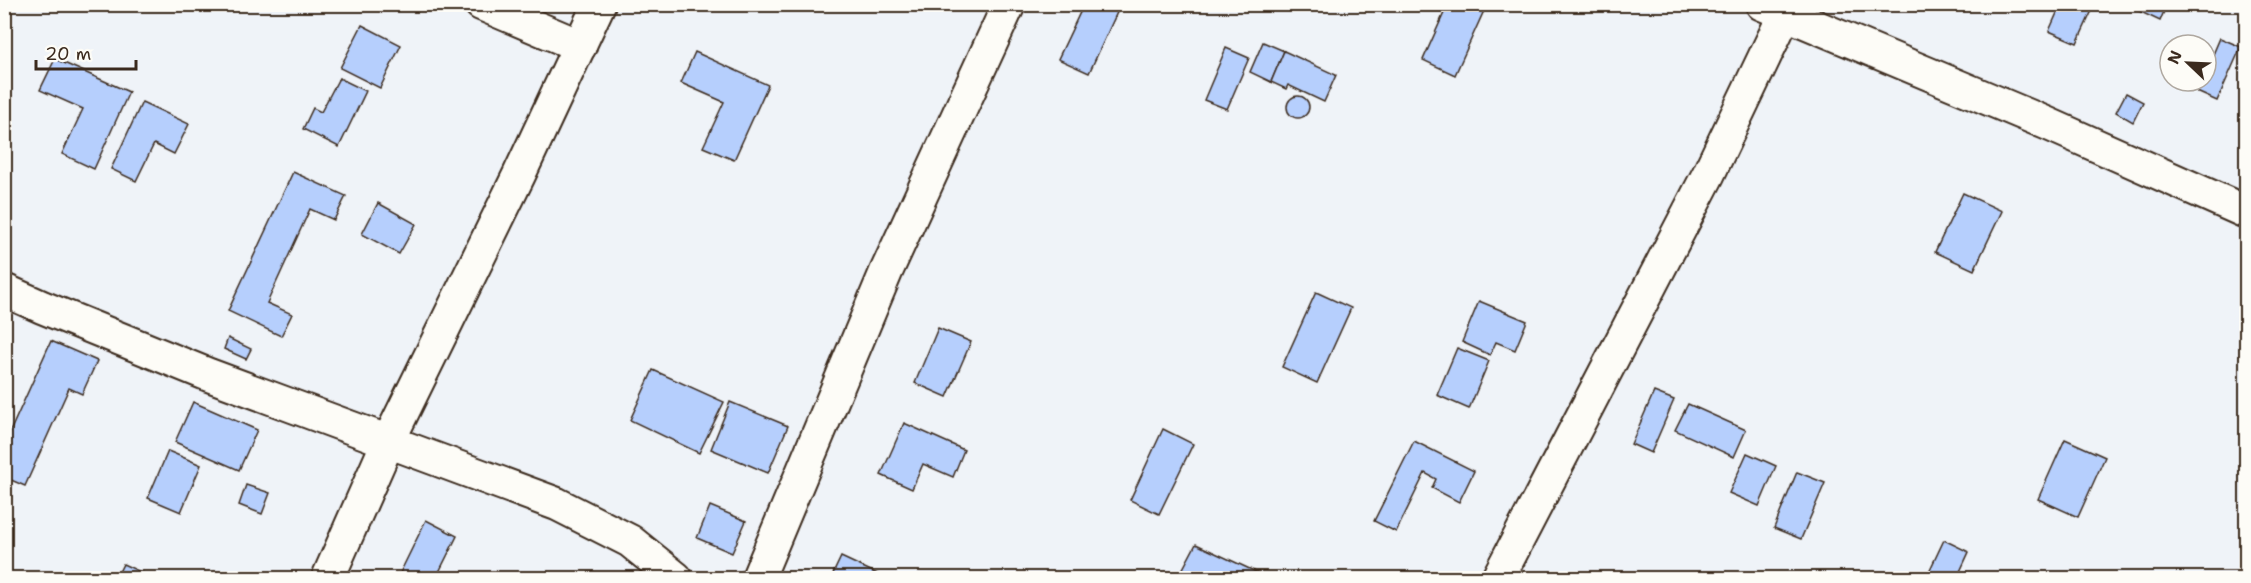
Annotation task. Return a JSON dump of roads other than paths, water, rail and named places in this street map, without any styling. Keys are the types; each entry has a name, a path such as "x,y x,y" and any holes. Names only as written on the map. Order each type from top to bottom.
{"street":[{"path":"481,4 580,46"},
{"path":"328,579 388,442 599,4"},
{"path":"758,579 886,272 1009,4"},
{"path":"1498,579 1703,185 1774,9 2046,123 2247,212"},
{"path":"4,290 52,312 209,375 557,504 630,541 676,579"}]}
